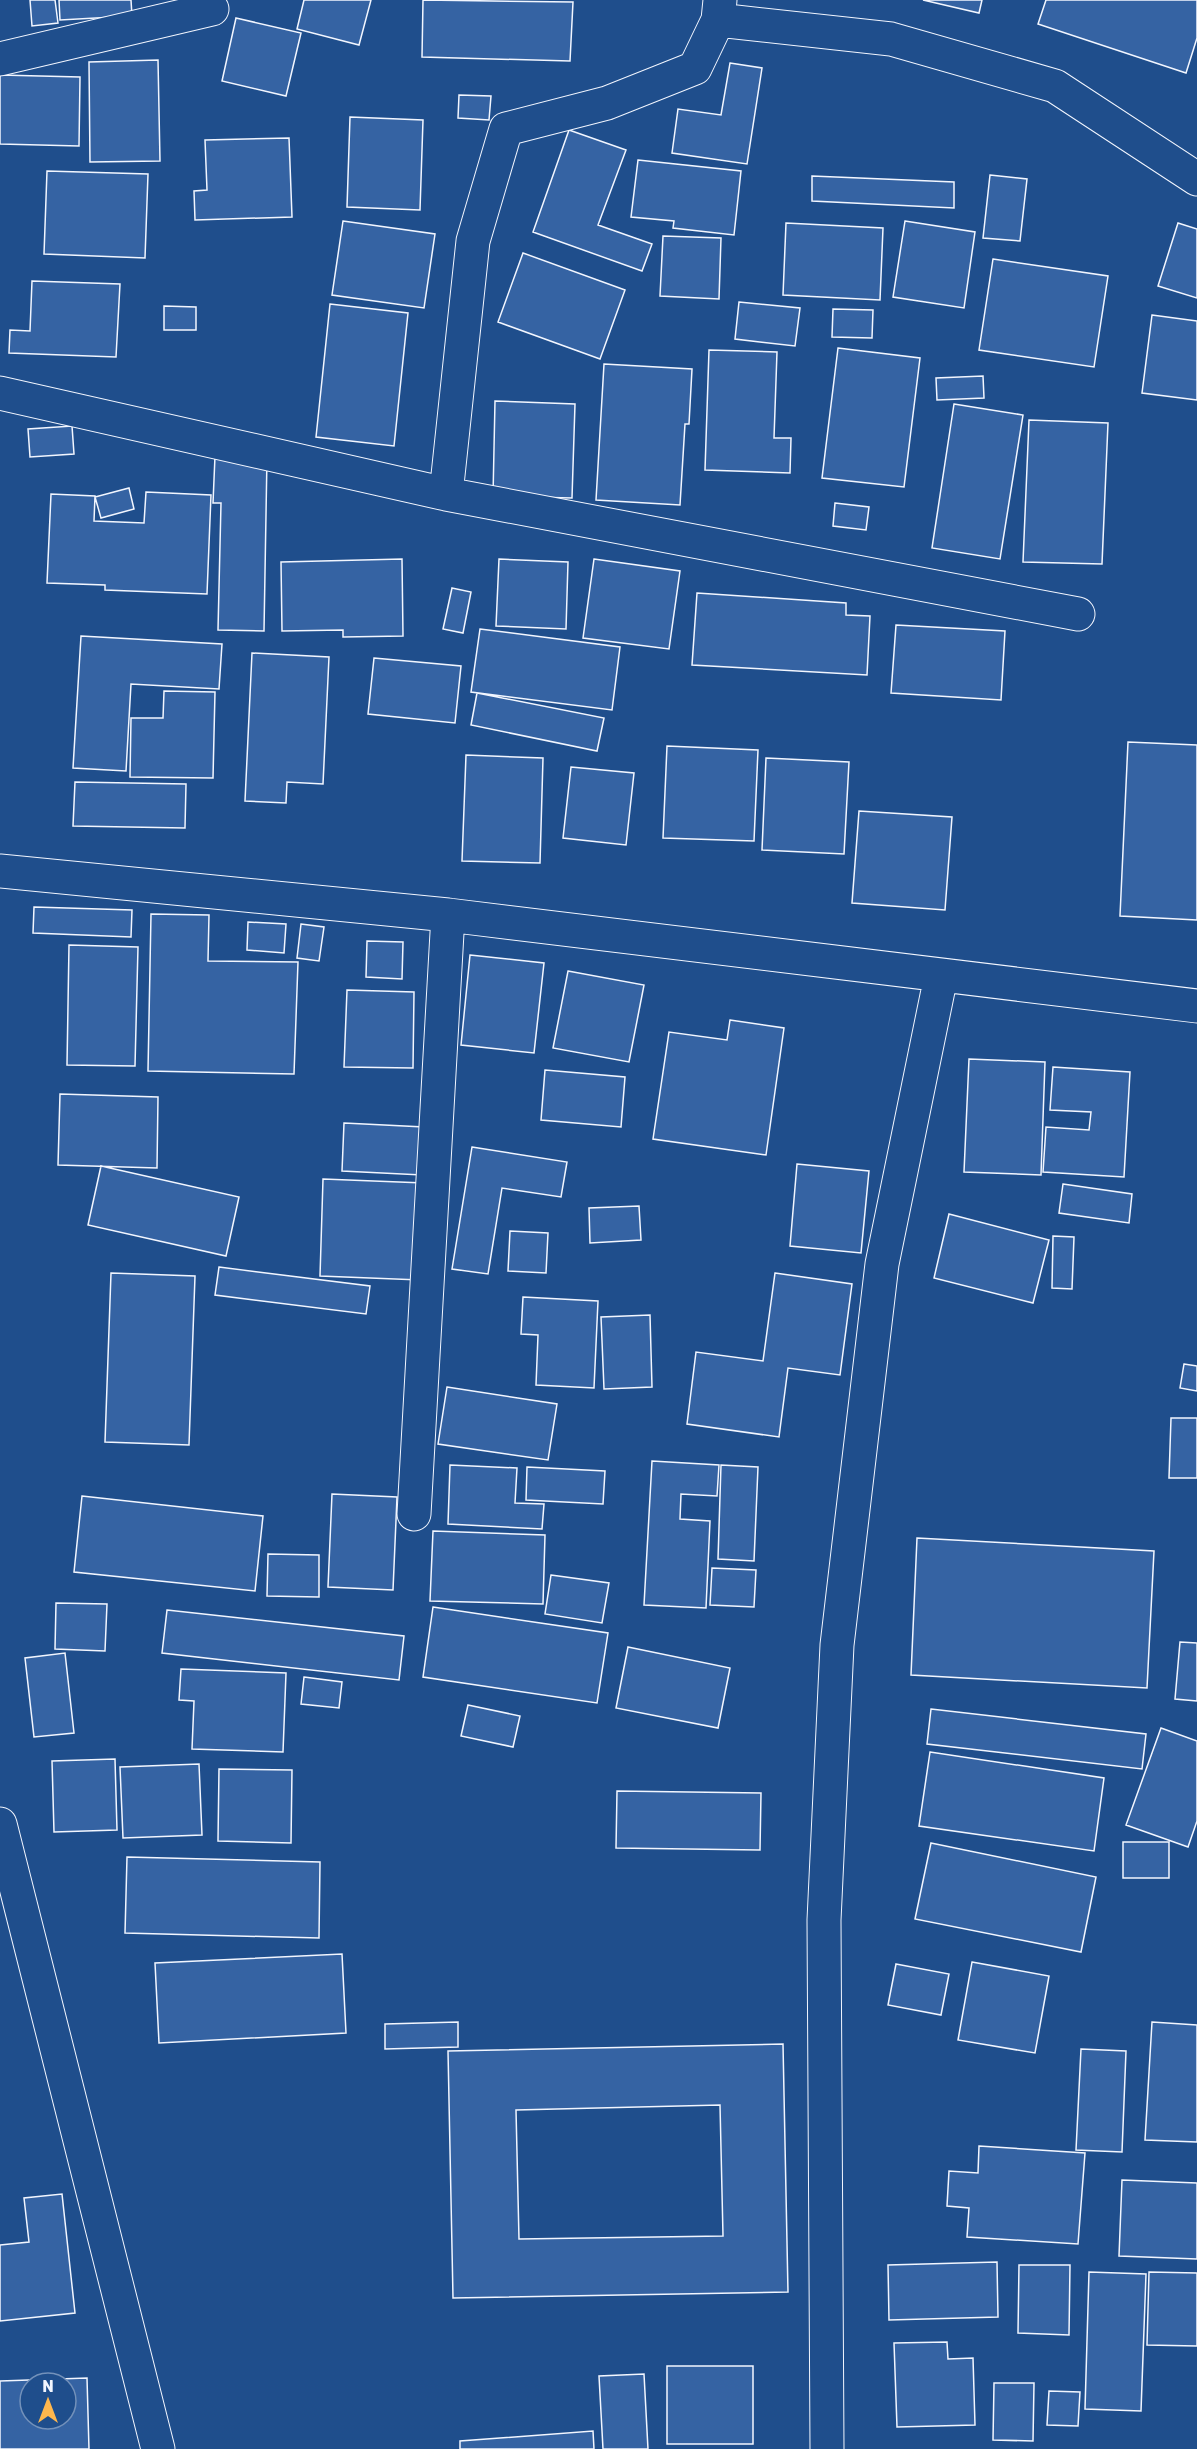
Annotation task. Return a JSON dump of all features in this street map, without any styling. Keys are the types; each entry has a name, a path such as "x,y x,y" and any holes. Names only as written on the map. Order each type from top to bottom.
{"street":[{"path":"0,59 212,9"},
{"path":"446,494 473,241 506,129 607,103 695,68 719,10 891,39 1055,86 1197,179"},
{"path":"0,393 446,494 1078,614"},
{"path":"0,871 448,915 1197,1006"},
{"path":"414,1514 448,915"},
{"path":"827,2449 825,1920 837,1645 882,1264 940,976"},
{"path":"0,1824 158,2449"}],"building":[{"path":"30,0 55,0 58,23 32,26"},
{"path":"59,0 131,0 132,16 60,20"},
{"path":"304,0 371,0 359,45 297,29"},
{"path":"423,0 573,2 570,61 422,57"},
{"path":"923,0 982,0 979,13"},
{"path":"1046,0 1197,0 1197,38 1186,73 1038,24"},
{"path":"236,18 301,33 286,96 222,81"},
{"path":"158,60 160,161 90,162 89,62"},
{"path":"730,63 762,68 747,164 672,153 678,109 721,115"},
{"path":"0,75 80,77 79,146 0,144"},
{"path":"459,95 491,96 489,120 458,118"},
{"path":"350,117 423,120 420,210 347,207"},
{"path":"569,130 626,150 598,225 652,244 642,271 533,232"},
{"path":"289,138 292,217 195,220 194,191 207,190 205,140"},
{"path":"638,160 741,171 734,235 673,228 674,221 631,217"},
{"path":"47,171 148,174 145,258 44,254"},
{"path":"990,175 1027,179 1020,241 983,238"},
{"path":"812,176 954,182 954,208 812,201"},
{"path":"343,221 435,234 424,308 332,295"},
{"path":"905,221 975,232 964,308 893,297"},
{"path":"786,223 883,228 880,300 783,295"},
{"path":"1178,223 1197,229 1197,298 1158,286"},
{"path":"663,236 721,238 719,299 660,296"},
{"path":"523,253 625,290 600,359 498,322"},
{"path":"993,259 1108,276 1094,367 979,350"},
{"path":"32,281 120,284 116,357 9,353 10,330 30,331"},
{"path":"739,302 800,308 795,346 735,339"},
{"path":"330,304 408,313 394,446 316,437"},
{"path":"164,306 196,307 196,330 164,330"},
{"path":"833,309 873,310 872,338 832,337"},
{"path":"1152,315 1197,321 1197,400 1142,393"},
{"path":"838,348 920,358 904,487 822,478"},
{"path":"709,350 777,352 774,438 791,438 790,473 705,470"},
{"path":"604,364 692,369 689,424 685,424 680,505 596,500"},
{"path":"983,376 984,398 937,400 936,378"},
{"path":"495,401 575,404 572,498 493,496"},
{"path":"954,404 1023,415 1000,559 932,548"},
{"path":"1029,420 1108,423 1102,564 1023,562"},
{"path":"72,426 74,454 30,457 28,429"},
{"path":"215,456 267,457 264,631 218,630 221,503 213,503"},
{"path":"129,488 134,509 101,518 95,497"},
{"path":"146,492 211,495 207,594 105,590 105,585 47,583 51,494 95,496 94,521 144,523"},
{"path":"835,503 869,507 866,530 833,526"},
{"path":"402,559 403,636 343,637 343,630 282,631 281,562"},
{"path":"499,559 568,562 566,629 496,626"},
{"path":"594,559 680,571 669,649 583,638"},
{"path":"452,588 471,592 463,633 443,629"},
{"path":"697,593 846,603 846,615 870,616 867,675 692,665"},
{"path":"896,625 1005,631 1001,700 891,693"},
{"path":"480,629 620,647 612,710 471,692"},
{"path":"81,636 222,644 219,689 131,684 126,771 73,768"},
{"path":"252,653 329,657 323,784 287,782 286,803 245,801"},
{"path":"374,658 461,666 455,723 368,714"},
{"path":"164,691 215,692 213,778 130,777 131,718 163,718"},
{"path":"477,693 604,718 597,751 471,725"},
{"path":"1128,742 1197,745 1197,920 1120,916"},
{"path":"667,746 758,750 754,841 663,838"},
{"path":"466,755 543,758 540,863 462,861"},
{"path":"766,758 849,762 844,854 762,850"},
{"path":"571,767 634,773 626,845 563,838"},
{"path":"75,782 186,784 185,828 73,826"},
{"path":"859,811 952,817 945,910 852,903"},
{"path":"34,907 132,910 131,937 33,933"},
{"path":"151,914 209,915 208,961 298,962 294,1074 148,1071"},
{"path":"248,922 286,924 284,953 247,950"},
{"path":"301,924 324,927 319,961 297,958"},
{"path":"367,941 403,942 402,979 366,977"},
{"path":"69,945 138,947 135,1066 67,1065"},
{"path":"470,955 544,963 534,1053 461,1045"},
{"path":"568,971 644,985 629,1062 553,1048"},
{"path":"347,990 414,992 413,1068 344,1067"},
{"path":"730,1020 784,1028 766,1155 653,1139 669,1032 727,1040"},
{"path":"969,1059 1045,1062 1041,1175 964,1172"},
{"path":"1053,1067 1130,1072 1124,1177 1043,1172 1046,1127 1089,1130 1091,1112 1050,1110"},
{"path":"545,1070 625,1077 621,1127 541,1120"},
{"path":"60,1094 158,1097 157,1168 58,1165"},
{"path":"344,1123 424,1127 422,1175 342,1171"},
{"path":"472,1147 567,1162 561,1197 502,1188 488,1274 452,1269"},
{"path":"797,1164 869,1171 861,1253 790,1246"},
{"path":"101,1166 239,1197 226,1256 88,1225"},
{"path":"323,1179 424,1183 420,1280 320,1276"},
{"path":"1063,1184 1132,1194 1129,1223 1059,1213"},
{"path":"639,1206 641,1240 590,1243 589,1208"},
{"path":"949,1214 1049,1240 1033,1303 934,1278"},
{"path":"510,1231 548,1233 546,1273 508,1271"},
{"path":"1053,1236 1074,1237 1072,1289 1052,1288"},
{"path":"219,1267 370,1286 366,1314 215,1295"},
{"path":"111,1273 195,1276 189,1445 105,1442"},
{"path":"775,1273 852,1284 840,1375 788,1368 779,1437 687,1424 696,1352 763,1361"},
{"path":"523,1297 598,1301 594,1388 536,1385 538,1335 521,1334"},
{"path":"650,1315 652,1387 604,1389 601,1317"},
{"path":"1184,1364 1197,1366 1197,1391 1180,1388"},
{"path":"447,1387 557,1404 548,1460 438,1444"},
{"path":"1171,1418 1197,1418 1197,1478 1169,1478"},
{"path":"652,1461 719,1465 717,1496 681,1494 680,1519 710,1521 706,1608 644,1605"},
{"path":"450,1465 517,1468 515,1503 544,1504 542,1529 448,1524"},
{"path":"721,1465 758,1467 754,1561 718,1559"},
{"path":"527,1467 605,1471 603,1504 526,1500"},
{"path":"332,1494 397,1497 393,1590 328,1587"},
{"path":"82,1496 263,1516 255,1591 74,1572"},
{"path":"433,1531 545,1535 543,1604 430,1601"},
{"path":"917,1538 1154,1551 1147,1688 911,1675"},
{"path":"268,1554 319,1555 319,1597 267,1596"},
{"path":"712,1568 756,1570 754,1607 710,1605"},
{"path":"551,1575 609,1583 602,1623 545,1614"},
{"path":"56,1603 107,1604 105,1651 55,1649"},
{"path":"433,1607 608,1633 597,1703 423,1677"},
{"path":"167,1610 404,1636 399,1680 162,1653"},
{"path":"1180,1642 1197,1643 1197,1701 1175,1699"},
{"path":"628,1647 730,1668 718,1728 616,1708"},
{"path":"65,1653 74,1733 34,1737 25,1658"},
{"path":"181,1669 286,1673 283,1752 192,1749 194,1701 179,1700"},
{"path":"304,1677 342,1682 339,1708 301,1704"},
{"path":"468,1705 520,1716 513,1747 461,1736"},
{"path":"931,1709 1146,1734 1142,1769 927,1744"},
{"path":"1161,1728 1197,1741 1197,1821 1188,1847 1126,1825"},
{"path":"930,1752 1104,1778 1094,1851 919,1826"},
{"path":"115,1759 117,1830 54,1832 52,1761"},
{"path":"199,1764 202,1835 123,1838 120,1767"},
{"path":"219,1769 292,1770 291,1843 218,1841"},
{"path":"617,1791 761,1793 760,1850 616,1848"},
{"path":"1123,1842 1169,1842 1169,1878 1123,1878"},
{"path":"931,1843 1096,1877 1081,1952 915,1919"},
{"path":"127,1857 320,1862 319,1938 125,1933"},
{"path":"342,1954 346,2033 159,2043 155,1963"},
{"path":"972,1962 1049,1976 1035,2053 958,2040"},
{"path":"896,1964 949,1974 941,2015 888,2005"},
{"path":"458,2022 458,2047 385,2049 385,2024"},
{"path":"1152,2022 1197,2025 1197,2142 1145,2140"},
{"path":"783,2044 788,2292 453,2298 448,2051","holes":["720,2105 723,2236 519,2239 516,2110"]},
{"path":"1081,2049 1126,2051 1122,2152 1076,2150"},
{"path":"979,2146 1085,2153 1078,2244 967,2237 969,2208 947,2206 949,2171 978,2173"},
{"path":"1122,2180 1197,2183 1197,2259 1119,2256"},
{"path":"62,2194 75,2313 0,2321 0,2245 29,2242 24,2198"},
{"path":"997,2262 998,2317 889,2320 888,2265"},
{"path":"1019,2265 1070,2265 1069,2335 1018,2333"},
{"path":"1089,2272 1146,2274 1141,2411 1085,2409"},
{"path":"1149,2272 1197,2273 1197,2346 1147,2345"},
{"path":"947,2342 948,2359 973,2358 975,2425 897,2427 894,2343"},
{"path":"667,2366 753,2366 753,2444 667,2444"},
{"path":"644,2374 648,2449 603,2449 599,2376"},
{"path":"78,2378 87,2378 89,2449 0,2449 0,2381 18,2380 18,2431 78,2431"},
{"path":"994,2383 1034,2383 1033,2441 993,2440"},
{"path":"1049,2391 1080,2392 1078,2426 1047,2425"},
{"path":"593,2431 594,2449 460,2449 460,2441"}]}
